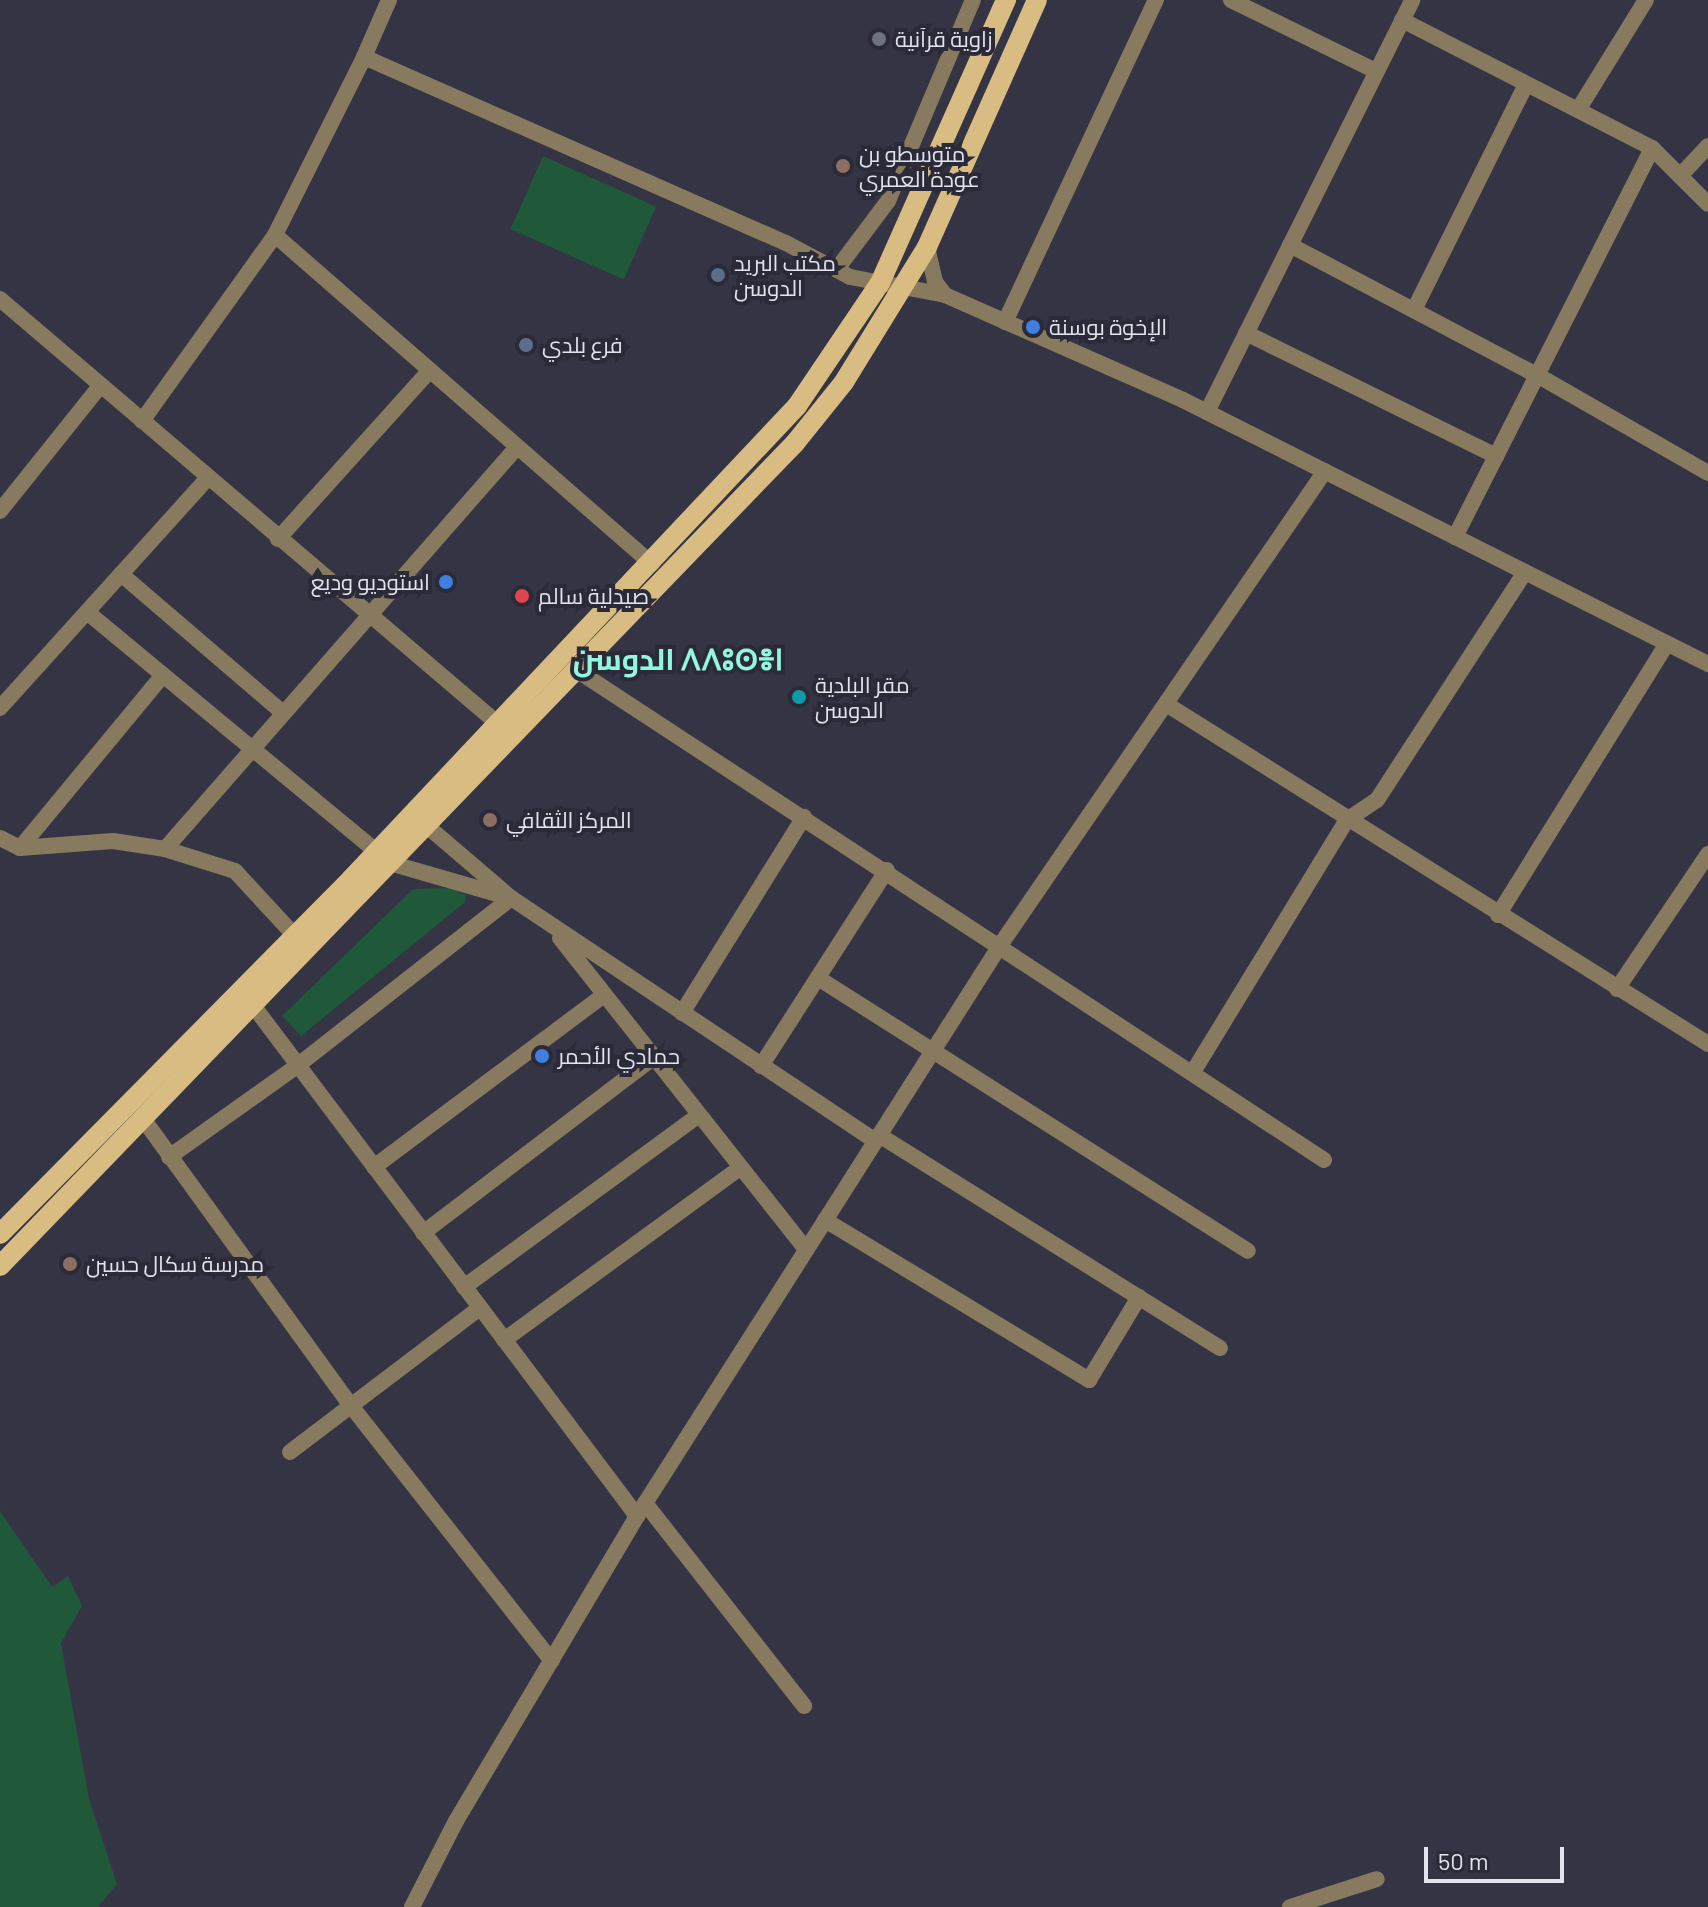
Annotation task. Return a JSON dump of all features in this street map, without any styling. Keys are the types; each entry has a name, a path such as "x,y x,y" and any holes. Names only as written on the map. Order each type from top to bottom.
{"main road":[{"path":"0,1266 254,1006 496,722 652,564 789,416 857,323 880,283 1006,0"},
{"path":"0,1234 294,935 383,858 427,826 795,443 886,316 927,247 1037,0"}],"street":[{"path":"142,421 275,235 389,0"},
{"path":"843,273 888,201 973,0"},
{"path":"1005,322 1156,0"},
{"path":"1231,0 1376,71"},
{"path":"1207,412 1412,0"},
{"path":"1578,110 1646,0"},
{"path":"1402,20 1652,148 1708,204"},
{"path":"364,57 843,273 945,295 1207,412 1708,664"},
{"path":"1414,310 1526,84"},
{"path":"1680,176 1708,146"},
{"path":"1455,537 1652,148"},
{"path":"275,235 652,564"},
{"path":"1290,245 1537,375 1708,473"},
{"path":"927,247 935,282 945,295"},
{"path":"843,273 857,297 857,323"},
{"path":"886,316 920,296 945,295"},
{"path":"0,299 368,617 496,722"},
{"path":"1246,333 1496,456"},
{"path":"278,539 430,370"},
{"path":"0,511 101,385"},
{"path":"165,849 250,747 517,447"},
{"path":"412,1907 456,1821 641,1510 931,1053 1001,944 1325,471"},
{"path":"0,708 208,478"},
{"path":"1193,1072 1347,820 1377,800 1525,572"},
{"path":"121,574 282,712"},
{"path":"87,612 383,858 511,898"},
{"path":"1498,915 1667,644"},
{"path":"578,671 1001,944 1324,1160"},
{"path":"20,848 163,675"},
{"path":"1166,704 1708,1044"},
{"path":"682,1013 804,817"},
{"path":"427,826 511,898 551,927 761,1066 1220,1348"},
{"path":"0,838 20,848 113,841 165,849 235,871 294,935"},
{"path":"1617,989 1708,854"},
{"path":"761,1066 887,870"},
{"path":"169,1157 297,1066 511,898"},
{"path":"551,927 806,1250"},
{"path":"818,978 931,1053 1248,1251"},
{"path":"240,988 504,1340 804,1706"},
{"path":"374,1167 604,995"},
{"path":"423,1233 654,1057"},
{"path":"464,1287 699,1115"},
{"path":"144,1120 352,1407 552,1661"},
{"path":"504,1340 741,1167"},
{"path":"825,1220 1089,1380 1139,1297"},
{"path":"290,1452 480,1308"},
{"path":"1290,1907 1377,1879"}],"green space":[{"path":"543,156 656,206 624,280 510,229"},
{"path":"449,888 466,895 465,902 301,1036 282,1016 413,889"},
{"path":"0,1511 52,1587 68,1576 82,1606 61,1643 89,1799 117,1884 98,1907 0,1907"}],"place":[{"name":"زاوية قرآنية","path":"879,39"},
{"name":"متوسطو بن عودة العمري","path":"843,166"},
{"name":"مكتب البريد الدوسن","path":"718,275"},
{"name":"الإخوة بوسنة","path":"1033,327"},
{"name":"فرع بلدي","path":"526,345"},
{"name":"استوديو وديع","path":"446,582"},
{"name":"صيدلية سالم","path":"522,596"},
{"name":"مقر البلدية الدوسن","path":"799,697"},
{"name":"المركز الثقافي","path":"490,820"},
{"name":"حمادي الأحمر","path":"542,1056"},
{"name":"مدرسة سكال حسين","path":"70,1264"}],"district":[{"name":"الدوسن ⴷⴷⵓⵙⴻⵏ","path":"678,658"}]}
